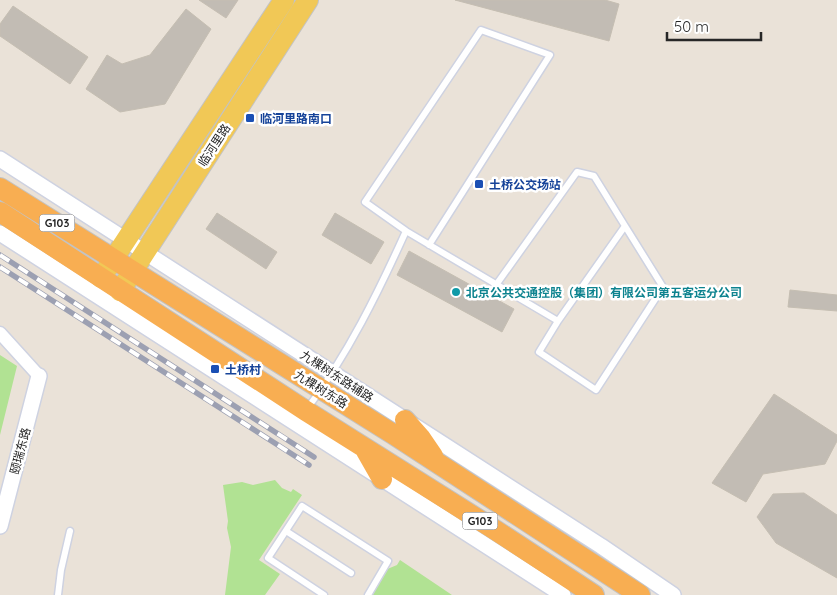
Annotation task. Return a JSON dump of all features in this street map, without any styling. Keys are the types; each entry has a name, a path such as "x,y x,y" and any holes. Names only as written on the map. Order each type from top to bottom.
{"highway":[{"name":"九棵树东路","path":"0,188 133,271 327,382 438,464 640,595"},
{"name":"G103","path":"0,212 594,595"},
{"path":"405,420 420,437 438,464"},
{"path":"365,449 382,479"}],"main road":[{"name":"临河里路","path":"101,278 284,0"},
{"name":"临河里路","path":"120,290 308,0"}],"street":[{"name":"九棵树东路辅路","path":"0,159 145,252 327,382 405,420 673,595"},
{"path":"0,233 563,595"},
{"path":"0,333 39,376"},
{"name":"颐瑞东路","path":"0,526 39,376"}],"lane":[{"path":"429,245 550,55 481,30 365,202 429,245 558,321"},
{"path":"496,286 578,172 594,176 663,287 596,390 539,352 558,321 625,226"},
{"path":"306,411 327,382 380,289 406,230"},
{"path":"323,595 268,558 302,506 388,561 368,595"},
{"path":"58,595 61,570 70,531"},
{"path":"286,531 351,573"}],"green space":[{"path":"0,355 17,366 0,435"},
{"path":"275,480 282,488 291,492 293,489 302,495 259,560 280,574 265,595 225,595 231,547 227,528 228,521 223,485 242,482 253,485"},
{"path":"400,560 452,595 368,595 385,570 397,565"}],"building":[{"path":"199,0 238,0 226,18"},
{"path":"455,0 605,0 619,4 609,41"},
{"path":"13,6 88,57 70,84 0,36 0,24"},
{"path":"186,9 211,29 165,104 120,112 86,89 107,55 122,64 150,55"},
{"path":"217,213 277,252 266,269 206,229"},
{"path":"335,213 384,242 371,264 322,235"},
{"name":"北京公共交通控股（集团）有限公司第五客运分公司","path":"409,251 514,309 502,332 397,275"},
{"path":"790,290 837,295 837,311 788,307"},
{"path":"774,394 837,435 837,441 825,464 763,474 746,502 712,483"},
{"path":"804,493 837,515 837,578 776,543 757,517 773,494"}],"railway":[{"path":"0,255 314,457"},
{"path":"0,267 309,465"}],"place":[{"name":"临河里路南口","path":"250,118"},
{"name":"土桥公交场站","path":"479,184"},
{"name":"北京公共交通控股（集团）有限公司第五客运分公司","path":"456,292"},
{"name":"土桥村","path":"215,369"}]}
